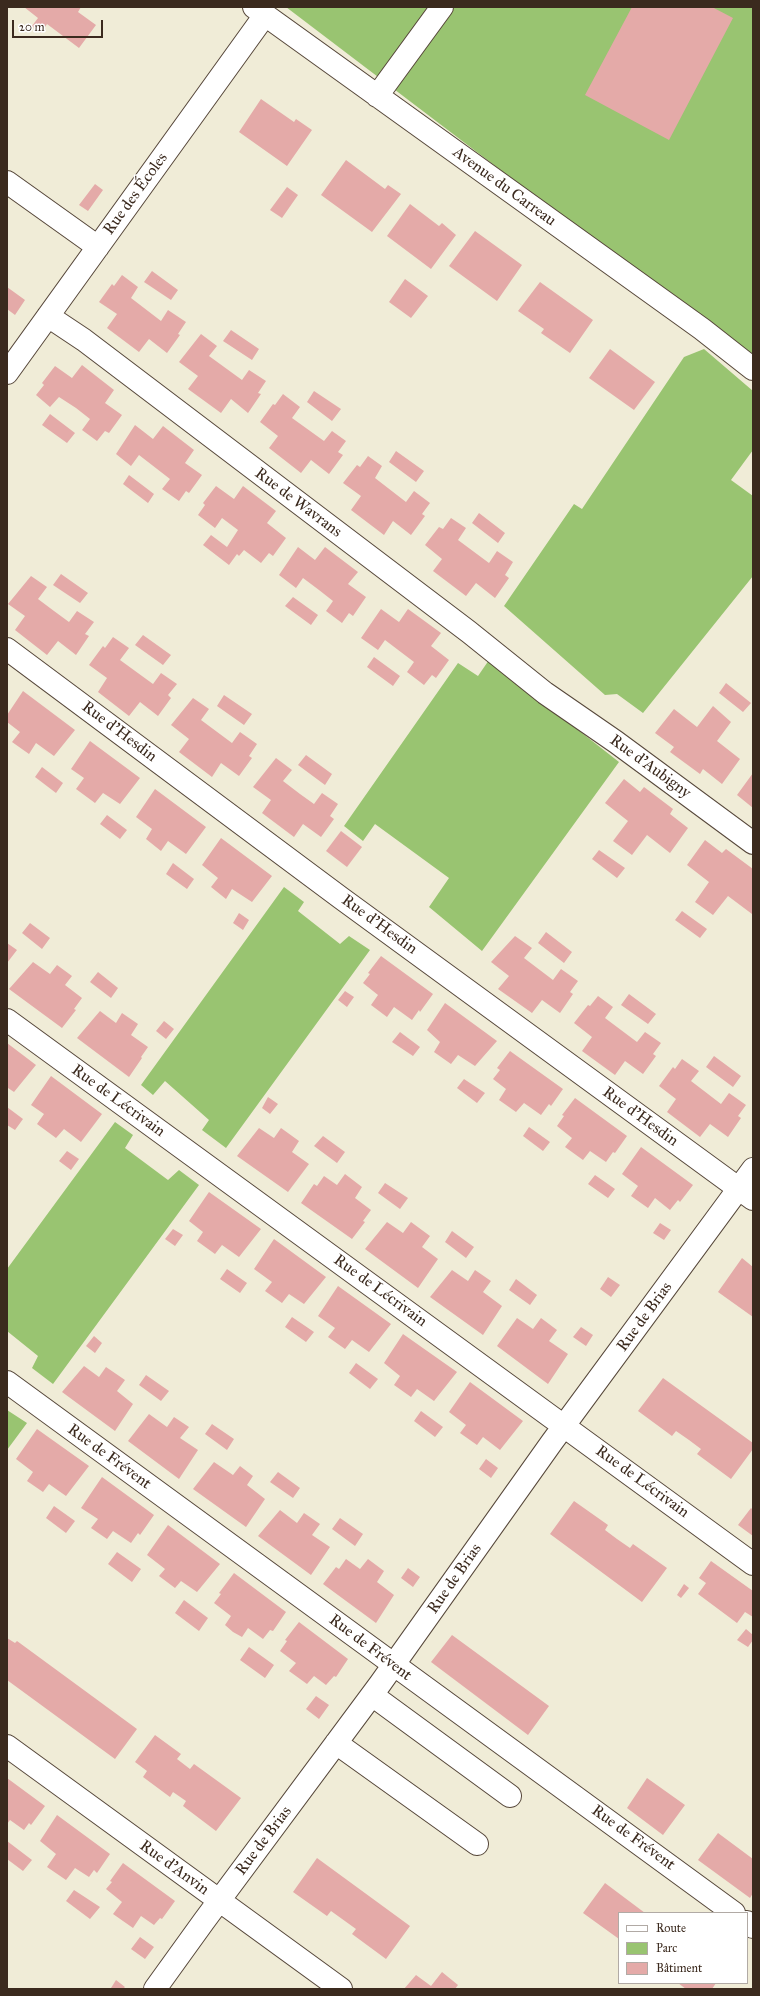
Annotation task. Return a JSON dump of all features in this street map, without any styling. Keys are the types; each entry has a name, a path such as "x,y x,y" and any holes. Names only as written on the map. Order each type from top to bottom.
{"street":[{"path":"377,96 442,7"},
{"name":"Avenue du Carreau","path":"259,11 702,330 753,369"},
{"name":"Rue des Écoles","path":"7,373 98,247 259,11"},
{"path":"7,182 98,247"},
{"name":"Rue de Wavrans","path":"48,316 84,340 469,632 545,693"},
{"name":"Rue d'Hesdin","path":"7,649 341,898 746,1193"},
{"name":"Rue d'Aubigny","path":"545,693 616,742 753,843"},
{"name":"Rue de Lécrivain","path":"7,1020 753,1564"},
{"name":"Rue de Brias","path":"156,1989 219,1901 394,1665 565,1426 746,1193 753,1168"},
{"name":"Rue de Frévent","path":"7,1382 733,1912"},
{"path":"372,1695 510,1796"},
{"path":"336,1743 477,1844"},
{"name":"Rue d'Anvin","path":"7,1746 341,1989"}],"green space":[{"path":"286,7 753,7 753,362"},
{"path":"704,349 753,391 753,450 731,480 753,496 753,576 643,713 617,694 605,695 504,606 574,504 582,509 684,357"},
{"path":"489,660 619,762 482,951 429,907 449,878 375,824 363,841 344,826 458,663 478,676"},
{"path":"284,887 304,902 298,911 340,944 349,936 370,950 226,1148 202,1130 209,1120 165,1081 153,1095 141,1085"},
{"path":"115,1122 133,1135 125,1148 168,1180 179,1170 199,1185 53,1384 32,1368 38,1356 7,1331 7,1269"},
{"path":"7,1410 27,1423 7,1450"}],"building":[{"path":"24,7 81,7 78,12 96,25 79,48 47,24 41,33 32,26 38,18"},
{"path":"632,7 712,7 733,18 669,140 585,95"},
{"path":"261,99 294,122 296,119 312,130 287,166 239,132"},
{"path":"346,160 385,189 388,185 401,194 372,232 321,195"},
{"path":"95,184 103,190 88,211 79,205"},
{"path":"287,187 298,195 282,218 270,210"},
{"path":"410,204 439,226 442,223 456,235 431,269 387,236"},
{"path":"475,231 522,265 497,301 449,266"},
{"path":"152,271 178,290 171,300 144,282"},
{"path":"122,275 138,287 131,298 161,321 168,310 186,322 178,334 180,335 167,353 149,339 139,352 107,328 117,314 99,302 112,284 114,286"},
{"path":"405,279 428,296 411,318 389,302"},
{"path":"540,282 593,320 570,353 541,333 544,329 518,311"},
{"path":"7,287 25,300 15,315 7,309"},
{"path":"231,330 259,349 252,360 223,341"},
{"path":"201,334 217,346 209,356 242,380 249,370 266,381 258,393 261,394 248,413 231,399 221,413 188,389 198,376 179,362"},
{"path":"610,349 655,382 634,410 589,378"},
{"path":"82,365 114,390 105,403 122,415 109,433 105,431 97,441 82,430 90,419 76,408 59,397 50,407 36,395 44,385 42,383 55,366 72,378"},
{"path":"314,391 341,409 332,421 307,402"},
{"path":"283,394 300,407 292,418 324,441 332,431 346,441 338,452 343,455 329,474 311,460 301,473 269,448 278,436 260,422 273,404 275,405"},
{"path":"50,414 75,433 67,443 42,425"},
{"path":"135,425 153,439 163,426 194,450 185,463 202,475 189,493 186,491 179,501 162,489 170,479 139,455 131,466 116,454"},
{"path":"396,451 424,471 416,482 389,462"},
{"path":"368,456 382,466 375,478 406,502 414,491 430,503 422,514 425,516 411,535 393,521 384,535 351,510 361,496 343,483 357,465 360,467"},
{"path":"129,475 154,494 148,503 123,484"},
{"path":"216,486 234,499 243,486 276,511 267,523 286,538 273,556 269,553 261,563 244,550 239,556 237,554 229,565 203,545 211,535 227,547 238,530 222,518 215,528 198,515 205,505 203,503"},
{"path":"479,513 505,533 498,543 472,523"},
{"path":"451,518 466,528 458,540 489,563 497,551 513,562 505,575 509,578 495,598 476,583 466,596 433,571 442,559 425,545 439,527 443,529"},
{"path":"298,547 315,560 325,547 358,572 348,584 366,597 353,616 349,613 342,623 326,611 333,601 319,590 303,578 296,588 279,575"},
{"path":"61,574 88,593 80,603 53,585"},
{"path":"31,576 47,587 38,599 69,622 77,611 94,622 85,634 89,636 76,655 58,641 47,655 15,630 25,616 8,604"},
{"path":"293,597 318,615 311,625 285,606"},
{"path":"381,609 399,622 408,609 441,633 431,646 449,660 436,678 432,675 424,685 407,672 414,662 385,640 378,650 361,638"},
{"path":"143,635 171,655 163,665 135,645"},
{"path":"113,637 129,648 120,660 153,684 161,673 177,684 168,695 171,698 158,716 140,702 129,716 98,692 107,678 89,665 103,646 105,648"},
{"path":"374,657 400,676 393,686 367,667"},
{"path":"726,683 751,703 743,712 719,693"},
{"path":"23,691 75,730 54,756 36,743 29,754 12,742 20,732 7,722 7,715"},
{"path":"224,695 252,714 244,725 217,706"},
{"path":"193,698 209,709 201,720 232,743 240,732 257,744 249,756 252,758 239,776 221,763 212,777 179,752 189,739 171,725"},
{"path":"713,706 731,722 717,741 740,759 722,784 703,769 700,774 670,752 674,747 655,733 674,709 697,727"},
{"path":"90,741 140,778 120,804 103,793 95,803 76,789 84,778 71,769"},
{"path":"306,755 332,774 325,785 298,765"},
{"path":"276,758 292,770 283,781 300,794 314,804 322,793 338,804 330,816 334,819 321,837 303,824 294,837 262,813 271,800 253,787"},
{"path":"42,767 63,783 56,793 35,777"},
{"path":"753,773 753,808 737,795"},
{"path":"624,779 640,792 644,787 673,809 670,814 688,828 670,853 647,835 632,855 613,841 628,821 605,803"},
{"path":"155,789 206,827 186,854 168,841 161,851 146,839 152,829 136,817"},
{"path":"107,815 127,830 120,839 100,824"},
{"path":"341,831 362,847 347,867 326,851"},
{"path":"221,838 272,876 252,902 232,889 226,899 211,887 218,878 202,865"},
{"path":"705,840 722,853 726,849 753,869 752,914 728,896 713,915 695,902 709,882 687,865"},
{"path":"599,850 625,868 617,878 592,859"},
{"path":"173,863 194,879 187,889 166,874"},
{"path":"682,911 707,929 700,938 675,920"},
{"path":"239,913 249,920 243,930 233,923"},
{"path":"30,923 50,938 42,949 22,933"},
{"path":"546,932 572,952 564,963 538,943"},
{"path":"515,936 532,948 524,958 553,980 561,969 578,981 570,992 573,994 560,1013 542,1000 532,1013 498,989 509,976 491,962"},
{"path":"7,943 17,950 7,963"},
{"path":"381,956 433,994 412,1020 394,1007 387,1017 371,1005 378,995 363,983 370,974 368,973"},
{"path":"33,962 50,974 57,965 72,976 65,985 82,998 74,1009 76,1010 62,1028 9,989"},
{"path":"98,972 118,988 111,998 90,982"},
{"path":"345,991 354,997 347,1007 338,1000"},
{"path":"629,994 656,1014 648,1024 621,1005"},
{"path":"598,996 613,1007 605,1018 637,1042 645,1032 661,1043 653,1054 656,1056 643,1074 625,1061 615,1075 582,1051 592,1037 574,1023 588,1005 590,1006"},
{"path":"445,1003 497,1041 475,1066 458,1055 451,1064 434,1052 440,1042 427,1030"},
{"path":"100,1011 116,1023 122,1013 138,1024 131,1035 148,1047 129,1077 77,1038"},
{"path":"164,1021 174,1029 166,1039 156,1031"},
{"path":"400,1032 420,1047 413,1056 392,1042"},
{"path":"7,1043 36,1065 14,1092 8,1088 7,1089"},
{"path":"510,1051 563,1089 551,1106 549,1104 541,1115 524,1103 516,1112 499,1100 506,1089 493,1079 500,1070 497,1068"},
{"path":"714,1056 741,1076 733,1087 706,1067"},
{"path":"682,1059 699,1071 691,1081 721,1104 729,1093 746,1105 738,1116 741,1118 728,1137 710,1124 700,1137 667,1112 676,1099 659,1086 673,1067 675,1069"},
{"path":"51,1076 102,1114 81,1142 64,1129 56,1138 37,1124 44,1114 31,1105"},
{"path":"464,1079 485,1093 477,1103 457,1088"},
{"path":"268,1097 278,1104 270,1114 262,1108"},
{"path":"575,1098 627,1136 615,1153 613,1152 606,1162 590,1151 583,1160 565,1147 572,1138 557,1126 564,1116 562,1115"},
{"path":"7,1107 23,1119 15,1130 7,1125"},
{"path":"529,1127 550,1142 543,1151 523,1136"},
{"path":"259,1128 274,1138 281,1128 299,1141 292,1152 309,1164 288,1192 237,1156"},
{"path":"323,1136 345,1152 337,1163 314,1146"},
{"path":"641,1147 693,1185 680,1202 678,1200 670,1210 655,1198 648,1208 631,1196 638,1186 622,1174"},
{"path":"67,1151 79,1159 71,1170 59,1161"},
{"path":"345,1174 362,1187 355,1198 371,1210 363,1221 365,1222 352,1239 301,1203 314,1184 317,1186 324,1176 337,1185"},
{"path":"595,1175 615,1189 608,1198 588,1184"},
{"path":"385,1183 408,1198 400,1209 378,1193"},
{"path":"209,1192 261,1229 239,1257 222,1245 215,1254 197,1241 203,1232 189,1221"},
{"path":"387,1222 403,1233 411,1222 430,1236 422,1247 438,1259 418,1288 365,1249"},
{"path":"660,1223 671,1230 664,1240 653,1233"},
{"path":"173,1229 183,1235 175,1246 165,1239"},
{"path":"452,1231 474,1247 466,1258 445,1242"},
{"path":"274,1239 326,1277 304,1304 289,1294 282,1303 265,1291 272,1282 254,1269"},
{"path":"742,1258 753,1267 753,1317 718,1292"},
{"path":"227,1269 247,1283 240,1293 220,1279"},
{"path":"452,1270 468,1281 475,1270 491,1281 483,1292 502,1306 483,1335 430,1297"},
{"path":"608,1277 620,1285 611,1297 600,1289"},
{"path":"516,1279 537,1295 530,1305 509,1290"},
{"path":"338,1286 391,1324 369,1352 352,1340 345,1349 328,1337 335,1328 318,1316"},
{"path":"292,1317 314,1332 306,1342 285,1327"},
{"path":"517,1318 533,1329 541,1318 557,1330 549,1341 568,1354 548,1384 497,1346"},
{"path":"581,1327 593,1335 586,1346 573,1337"},
{"path":"403,1334 457,1372 434,1401 417,1389 411,1397 394,1385 400,1376 384,1363"},
{"path":"94,1336 102,1343 95,1353 86,1346"},
{"path":"356,1363 378,1379 370,1389 349,1373"},
{"path":"84,1366 99,1377 106,1367 125,1380 117,1391 133,1404 115,1431 62,1392"},
{"path":"146,1375 169,1391 161,1401 139,1385"},
{"path":"663,1378 753,1443 753,1449 731,1479 697,1454 701,1449 689,1440 676,1431 672,1436 638,1411"},
{"path":"470,1382 523,1421 500,1450 483,1437 477,1445 460,1433 466,1425 449,1412"},
{"path":"421,1411 443,1427 435,1437 414,1421"},
{"path":"149,1414 167,1427 174,1417 189,1427 180,1438 198,1450 179,1479 128,1441"},
{"path":"212,1424 234,1439 227,1450 205,1434"},
{"path":"37,1429 89,1466 66,1496 49,1484 43,1492 27,1481 33,1472 16,1459"},
{"path":"486,1459 498,1468 491,1478 479,1469"},
{"path":"214,1462 233,1475 240,1466 253,1476 247,1485 265,1499 246,1527 193,1489"},
{"path":"278,1472 300,1488 293,1498 270,1482"},
{"path":"102,1477 154,1515 140,1535 138,1533 131,1543 113,1531 107,1539 91,1528 98,1519 81,1508"},
{"path":"574,1501 608,1525 605,1530 617,1539 630,1548 633,1544 667,1568 642,1602 550,1534"},
{"path":"54,1506 75,1521 66,1533 46,1518"},
{"path":"751,1508 753,1510 753,1536 738,1525"},
{"path":"280,1510 297,1523 304,1513 320,1524 312,1535 330,1547 311,1575 258,1536"},
{"path":"340,1518 363,1534 355,1546 332,1529"},
{"path":"168,1525 220,1564 197,1592 181,1581 175,1588 159,1576 165,1569 147,1555"},
{"path":"117,1552 141,1569 132,1582 108,1564"},
{"path":"346,1559 360,1569 368,1559 384,1571 377,1582 394,1595 376,1623 323,1584 336,1567 339,1569"},
{"path":"711,1561 753,1591 753,1617 745,1612 737,1623 698,1594 706,1583 699,1578"},
{"path":"408,1568 420,1577 413,1587 401,1578"},
{"path":"234,1573 286,1612 273,1631 270,1630 263,1639 248,1628 242,1637 233,1632 225,1625 231,1616 214,1603 221,1594 219,1593"},
{"path":"684,1584 689,1588 681,1598 677,1595"},
{"path":"184,1600 208,1618 199,1631 175,1613"},
{"path":"299,1622 348,1659 336,1677 334,1676 326,1685 314,1676 307,1684 289,1671 296,1663 280,1651 287,1641 285,1640"},
{"path":"746,1629 753,1635 753,1640 748,1647 737,1640"},
{"path":"452,1635 549,1706 528,1735 431,1662"},
{"path":"7,1638 15,1643 17,1641 137,1729 115,1759 7,1680"},
{"path":"249,1647 274,1665 265,1678 240,1660"},
{"path":"316,1696 329,1705 319,1719 306,1709"},
{"path":"155,1735 181,1754 177,1759 190,1769 194,1764 241,1798 216,1831 183,1806 186,1801 173,1792 170,1797 143,1777 147,1771 135,1762"},
{"path":"7,1778 45,1806 31,1825 29,1823 24,1830 10,1820 7,1824"},
{"path":"647,1778 685,1805 663,1835 627,1808"},
{"path":"57,1815 110,1854 97,1873 94,1870 89,1877 75,1868 66,1880 47,1867 56,1854 40,1841"},
{"path":"718,1833 753,1859 753,1893 750,1898 698,1860"},
{"path":"7,1841 32,1860 23,1871 7,1859"},
{"path":"317,1858 410,1926 386,1959 352,1934 356,1929 331,1911 327,1916 293,1892"},
{"path":"123,1863 175,1901 162,1919 160,1918 154,1925 141,1916 133,1928 113,1914 122,1902 106,1889"},
{"path":"605,1883 644,1912 618,1912 618,1938 583,1913"},
{"path":"74,1890 100,1907 90,1919 66,1901"},
{"path":"140,1937 154,1947 145,1959 131,1949"},
{"path":"442,1972 458,1985 455,1989 404,1989 416,1975 431,1986"},
{"path":"116,1980 125,1987 123,1989 111,1988"},
{"path":"679,1984 715,1984 712,1989 686,1989"}]}
